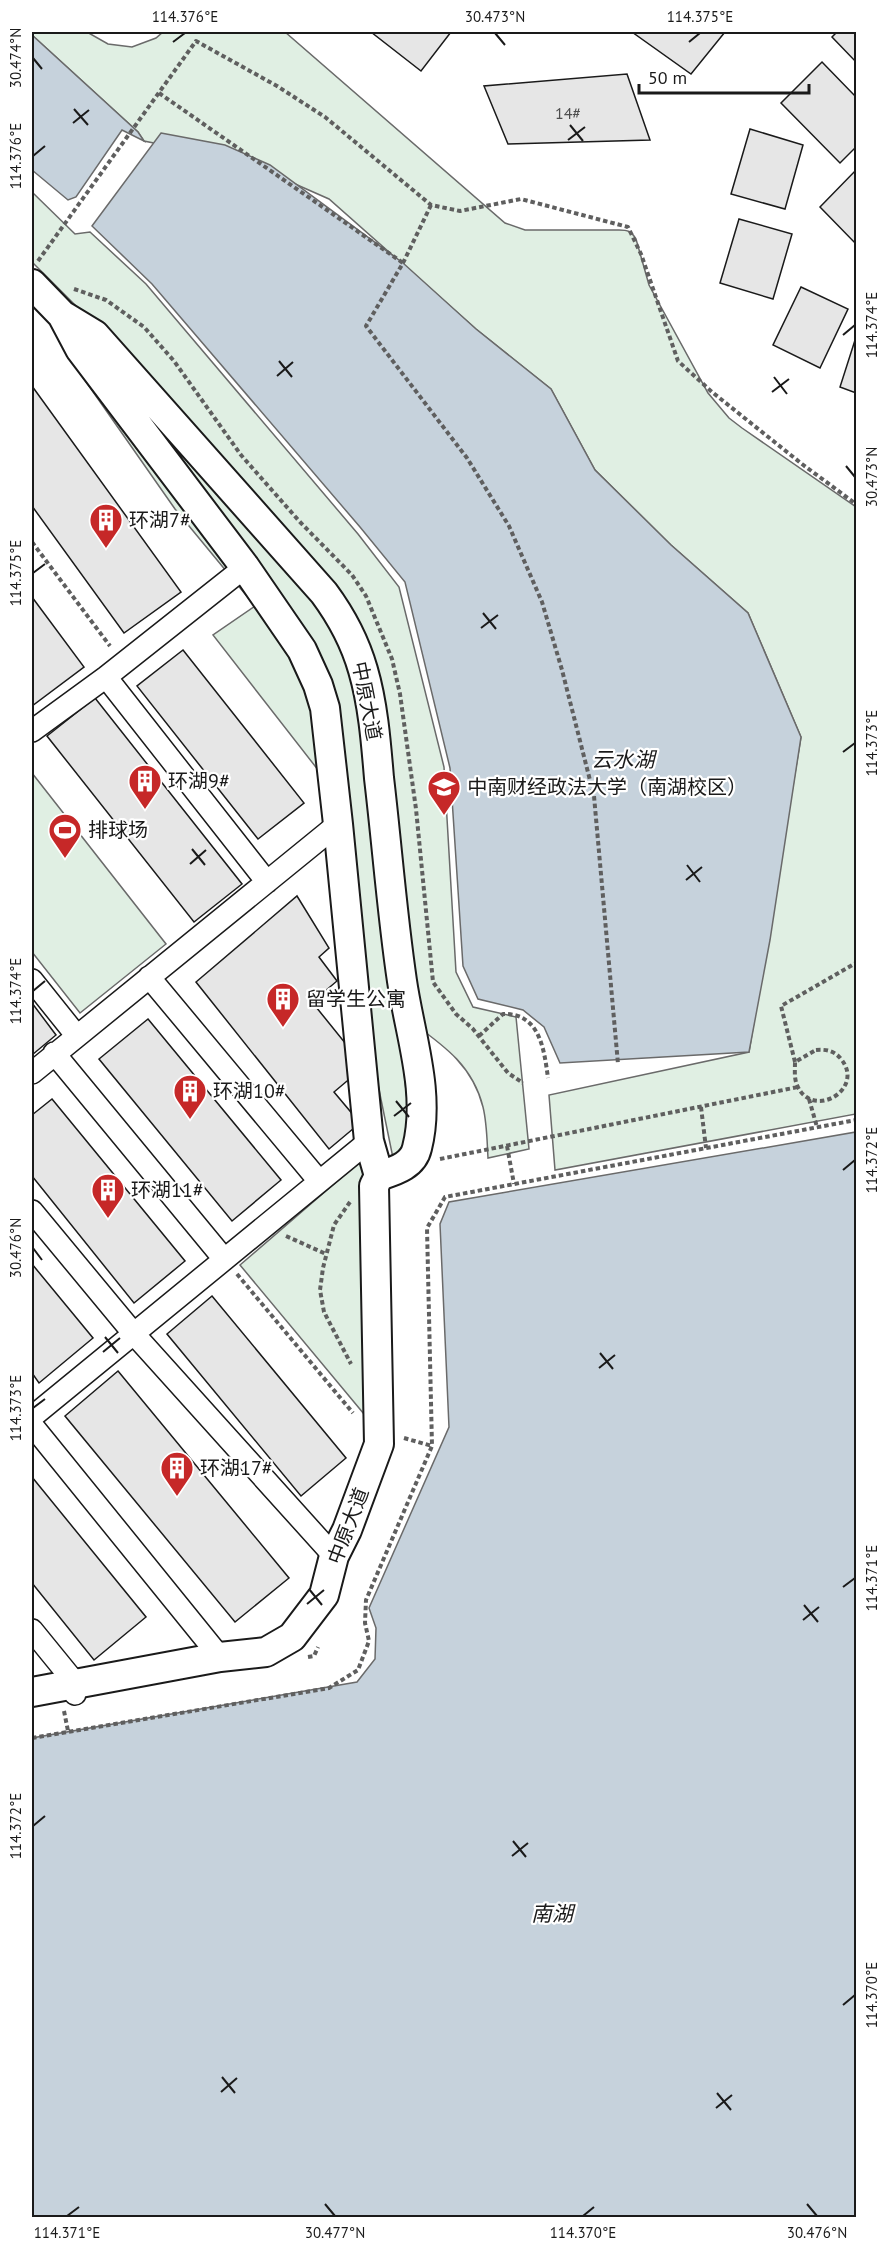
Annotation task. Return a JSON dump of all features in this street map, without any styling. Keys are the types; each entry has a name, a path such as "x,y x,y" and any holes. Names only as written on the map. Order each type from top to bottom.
{"main road":[{"name":"中原大道","path":"32,1692 71,1694 220,1657 266,1652 292,1636 324,1595 334,1557 389,1440 377,1394 376,1181 369,1141 339,824 325,708 302,650 245,567 80,349 36,271"},
{"name":"中原大道","path":"62,315 95,334 324,593 341,618 360,659 377,754 402,982 418,1066 422,1112 417,1150 409,1162 376,1181"}],"street":[{"path":"32,731 115,670 245,567"},
{"path":"115,670 267,882"},
{"path":"32,1073 339,824"},
{"path":"149,977 319,1181"},
{"path":"32,980 76,1035"},
{"path":"54,1053 224,1259"},
{"path":"32,1417 369,1141"},
{"path":"32,1211 134,1334 334,1557"},
{"path":"32,1425 220,1657"},
{"path":"32,1630 71,1694"}],"path":[{"path":"36,271 196,41 277,86 325,117 431,205 460,211 521,199 628,227 641,254 678,362 802,464 856,504"},
{"path":"159,93 403,264"},
{"path":"431,205 403,264 366,326 467,458 509,526 542,602 594,796 618,1065"},
{"path":"32,542 115,670"},
{"path":"817,1127 808,1099 798,1087 795,1062 781,1006 856,963"},
{"path":"479,1036 503,1014 516,1014 534,1028 543,1046 548,1078"},
{"path":"795,1062 809,1052 825,1050 839,1057 847,1072 847,1080 839,1095 832,1100 808,1099"},
{"path":"701,1107 706,1148"},
{"path":"32,1738 329,1688 358,1670 369,1641 364,1623 366,1600 432,1446 427,1228 446,1197 856,1120"},
{"path":"507,1146 514,1184"},
{"path":"376,1181 352,1199 334,1225 320,1290 324,1312 356,1372 377,1394"},
{"path":"268,1223 290,1239 326,1254"},
{"path":"224,1259 389,1440 432,1446"},
{"path":"68,1731 71,1694"}],"green space":[{"path":"32,32 87,32 108,44 132,47 156,38 163,32 285,32 505,223 525,230 622,230 631,233 636,239 649,285 708,393 729,418 856,507 856,1114 555,1170 549,1095 749,1052 801,737 748,613 671,545 595,470 551,389 476,329 329,199 243,161 144,141 138,132 32,35"},
{"path":"32,192 75,234 90,232 146,284 358,534 399,587 444,767 456,972 473,1007 516,1017 529,1149 488,1158 484,1113 472,1080 457,1059 414,1024 369,664 87,317 32,262"},
{"path":"114,361 338,626 362,696 411,1135 393,1158 367,1031 322,775 213,635 255,606 175,509 75,366"},
{"name":"排球场","path":"32,773 166,944 80,1013 32,952"},
{"path":"364,1158 374,1426 240,1265"}],"water":[{"path":"32,35 138,132 144,141 122,130 76,197 68,200 32,170"},
{"name":"云水湖","path":"161,133 225,145 270,165 403,263 476,329 551,389 595,470 671,545 748,613 801,737 770,940 749,1052 560,1063 544,1027 523,1010 478,999 463,966 450,768 405,582 152,284 92,226"},
{"name":"南湖","path":"856,1132 856,2217 32,2217 32,1738 357,1682 375,1659 376,1628 369,1608 449,1427 440,1224 449,1202"}],"building":[{"path":"371,32 451,32 421,71"},
{"path":"632,32 725,32 691,74"},
{"path":"837,32 856,32 856,62 832,37"},
{"path":"822,62 856,97 856,147 840,163 781,103"},
{"path":"627,74 650,140 508,144 484,86"},
{"path":"750,129 803,145 785,209 731,194"},
{"path":"856,170 856,244 820,207"},
{"path":"739,219 792,234 773,299 720,283"},
{"path":"801,287 848,309 820,368 773,345"},
{"path":"856,337 856,393 840,387"},
{"name":"环湖7#","path":"32,386 181,592 124,633 32,506"},
{"path":"32,597 84,667 32,706"},
{"path":"183,650 304,803 258,839 137,686"},
{"name":"环湖9#","path":"95,698 242,884 194,922 47,736"},
{"name":"留学生公寓","path":"297,896 329,948 319,957 337,981 312,1002 354,1054 353,1076 334,1092 360,1123 329,1149 196,982"},
{"path":"32,1003 56,1035 32,1055"},
{"name":"环湖10#","path":"148,1019 281,1180 232,1221 99,1059"},
{"name":"环湖11#","path":"52,1099 185,1261 134,1303 32,1176 32,1115"},
{"path":"32,1264 93,1338 39,1383 32,1373"},
{"path":"212,1296 346,1458 301,1496 167,1334"},
{"name":"环湖17#","path":"118,1371 289,1578 235,1622 65,1416"},
{"path":"32,1477 146,1617 94,1660 32,1583"}],"place":[{"name":"环湖7#","path":"106,549"},
{"name":"环湖9#","path":"145,810"},
{"name":"中南财经政法大学（南湖校区）","path":"444,816"},
{"name":"排球场","path":"65,859"},
{"name":"留学生公寓","path":"283,1028"},
{"name":"环湖10#","path":"190,1120"},
{"name":"环湖11#","path":"108,1219"},
{"name":"环湖17#","path":"177,1497"}]}
